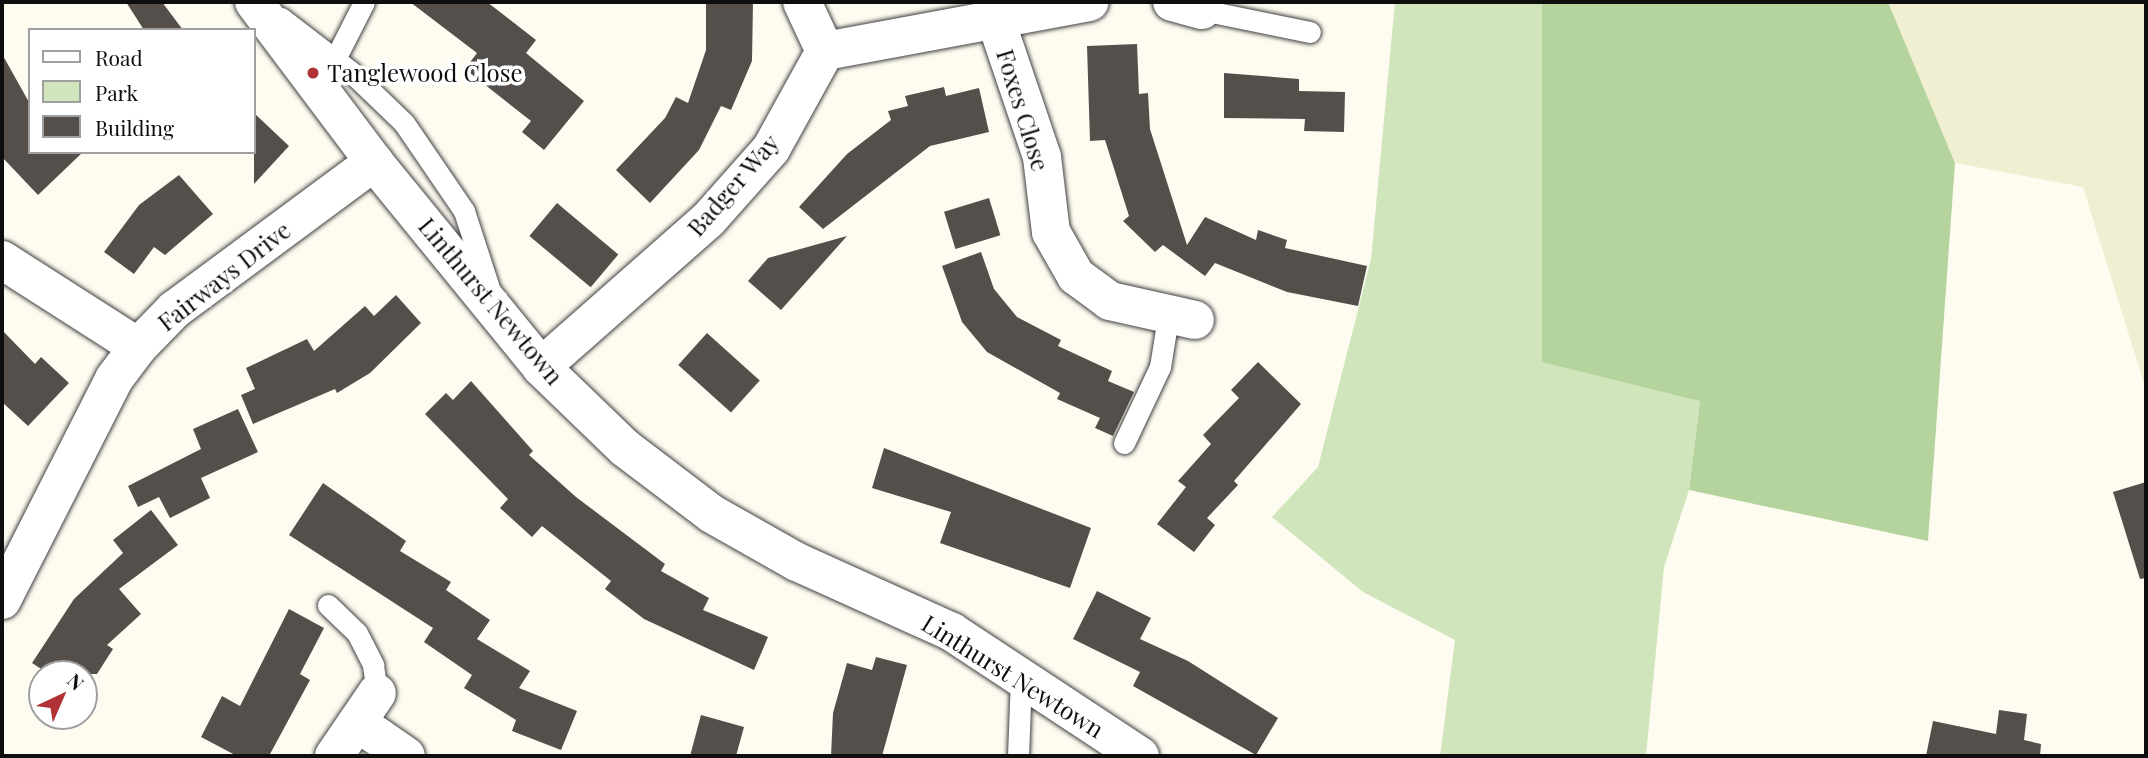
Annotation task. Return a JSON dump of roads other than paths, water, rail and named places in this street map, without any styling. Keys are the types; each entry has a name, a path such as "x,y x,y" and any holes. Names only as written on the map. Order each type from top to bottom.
{"street":[{"name":"Linthurst Newtown","path":"254,2 374,162 541,367 625,448 712,514 797,562 952,632 1140,756"},
{"path":"802,2 825,51 1090,2"},
{"name":"Foxes Close","path":"995,18 1042,157 1051,232 1076,276 1110,302 1182,318"},
{"name":"Badger Way","path":"541,367 708,220 771,149 825,51"},
{"name":"Fairways Drive","path":"2,600 114,379 138,347 173,310 374,162"},
{"path":"2,260 138,347"},
{"path":"334,756 367,708 406,756"}],"lane":[{"path":"260,2 335,59 404,123 437,167 464,211 497,312"},
{"path":"335,59 364,2"},
{"path":"1187,6 1310,32"},
{"path":"1124,443 1182,318"},
{"path":"328,605 357,633 373,665 367,708"},
{"path":"1018,756 1021,677"}],"place":[{"name":"Tanglewood Close","path":"313,73"}]}
